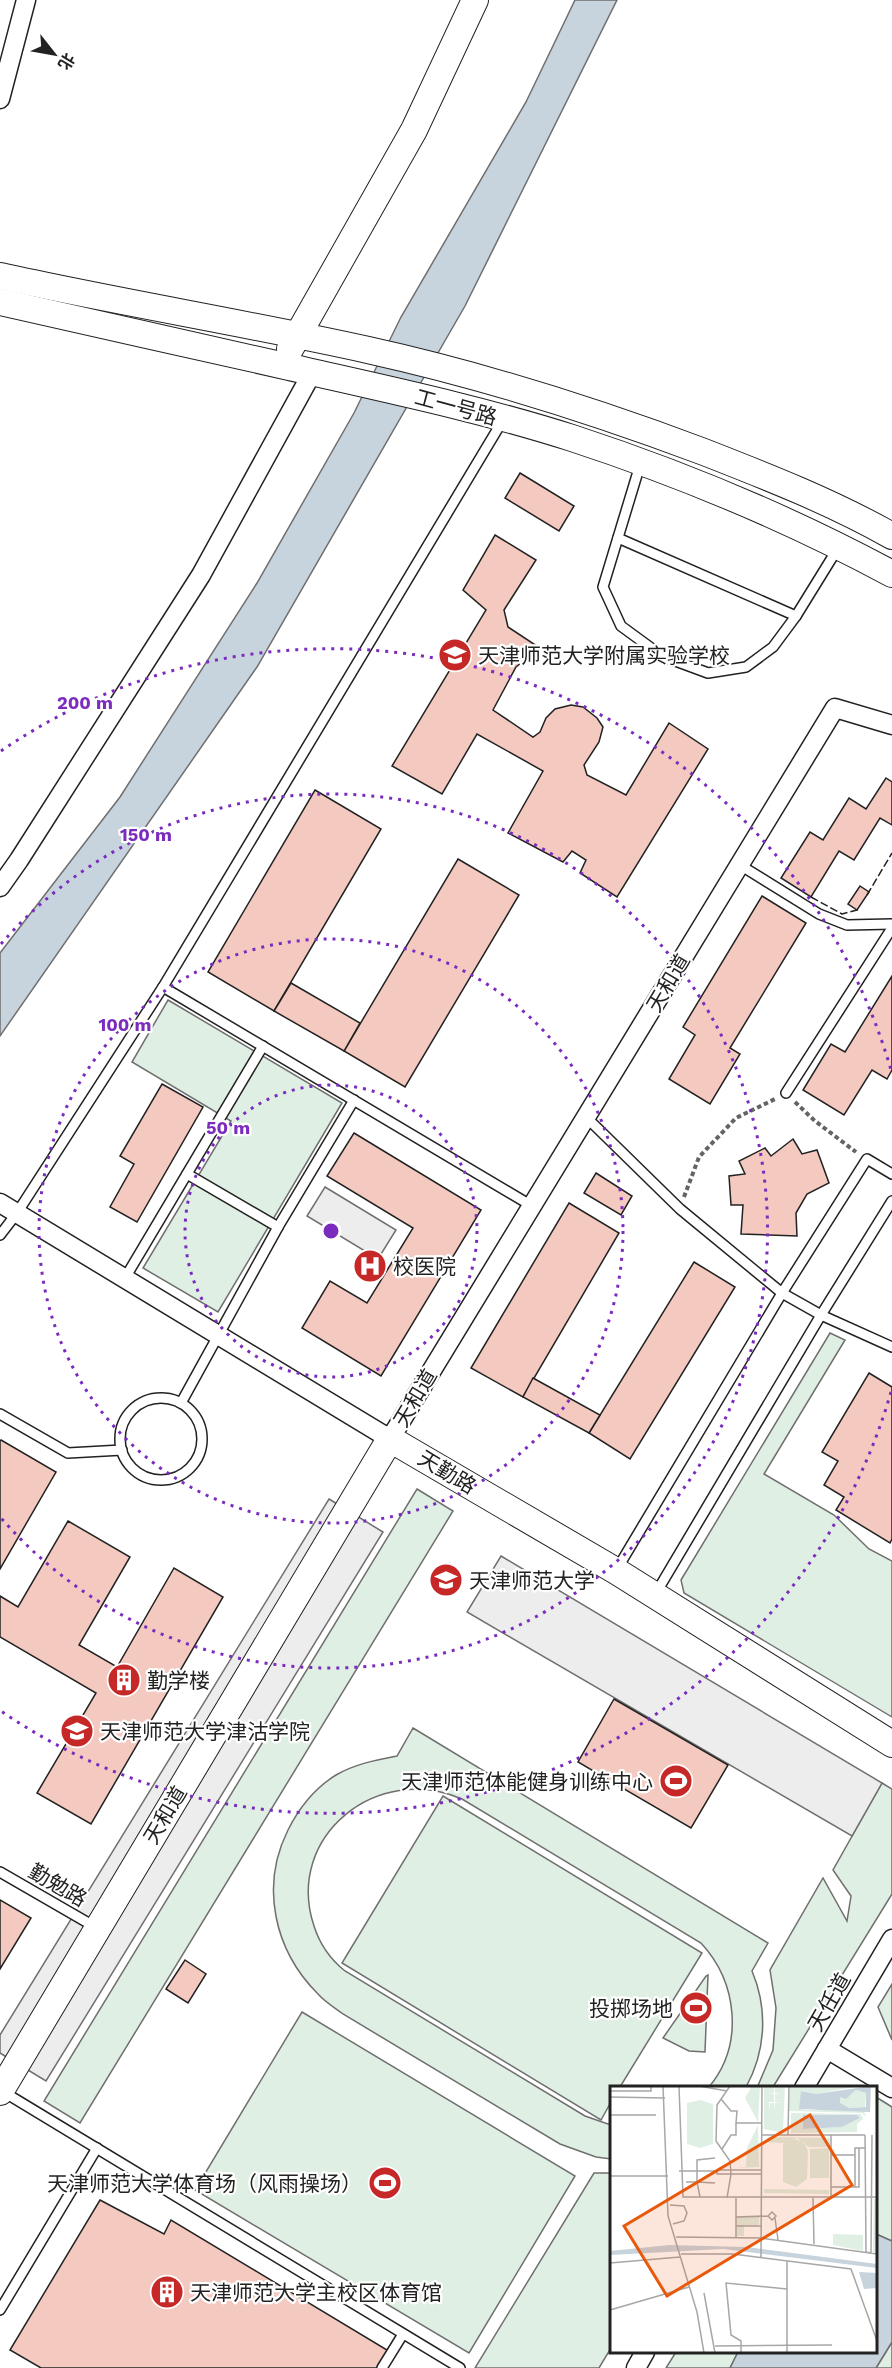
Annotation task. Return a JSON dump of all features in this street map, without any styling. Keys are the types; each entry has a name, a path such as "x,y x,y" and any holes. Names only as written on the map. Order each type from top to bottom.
{"main road":[{"path":"281,365 414,130 475,0"},
{"name":"工一号路","path":"0,276 369,350 463,374 602,415 652,433 790,486 840,508 892,536"},
{"name":"工一号路","path":"0,302 356,381 451,404 571,438 744,502 839,545 892,574"},
{"name":"天勤路","path":"390,1438 616,1571 892,1744"},
{"name":"天和道","path":"0,2091 390,1438"}],"street":[{"path":"0,99 26,0"},
{"path":"0,887 201,575 312,372"},
{"name":"天和道","path":"390,1438 835,708 892,725"},
{"name":"天勤路","path":"0,1203 390,1438"},
{"name":"天任道","path":"805,2086 892,1939"},
{"path":"827,2049 892,2088"},
{"path":"636,2368 644,2353"}],"lane":[{"path":"0,1235 17,1213 163,987 504,420"},
{"path":"641,462 603,587 621,626 662,656 708,673 746,667 773,647 796,616 839,545"},
{"path":"618,538 796,616"},
{"path":"740,865 819,914 847,925 892,926"},
{"path":"786,1093 892,926"},
{"path":"163,987 532,1206"},
{"path":"125,1278 263,1046"},
{"path":"181,1403 278,1227 354,1100"},
{"path":"586,1117 680,1209 782,1293 821,1315 892,1347"},
{"path":"616,1571 782,1293 867,1160 889,1173 892,1162"},
{"path":"187,1174 278,1227"},
{"path":"654,1595 821,1315 892,1201"},
{"path":"160,1398 181,1403 196,1418 200,1427 201,1448 190,1467 172,1478 151,1478 133,1468 122,1450 120,1440 125,1419 140,1404 160,1398"},
{"path":"0,1414 68,1453 122,1450"},
{"name":"勤勉路","path":"0,1872 98,1929"},
{"path":"0,2091 460,2368"},
{"path":"0,2310 97,2148"},
{"path":"382,2368 403,2334"}],"path":[{"path":"680,1209 699,1157 736,1118 786,1093 815,1121 867,1160"}],"green space":[{"path":"168,1000 342,1103 218,1312 143,1268 231,1121 132,1062"},
{"path":"830,1333 845,1340 764,1474 834,1515 869,1549 892,1561 892,1717 684,1593 681,1580"},
{"path":"417,1489 453,1511 80,2123 44,2101"},
{"path":"413,1728 768,1943 752,1971 761,2000 762,2030 758,2059 746,2086 710,2086 728,2052 732,2034 732,2014 723,1976 701,1943 462,1799 430,1790 399,1791 370,1799 345,1815 325,1837 313,1863 308,1893 314,1926 319,1939 330,1956 345,1971 585,2116 610,2125 610,2159 596,2157 560,2144 343,2014 318,1994 303,1977 291,1958 276,1916 275,1873 279,1851 297,1814 321,1786 351,1768 397,1756"},
{"path":"882,1783 892,1789 892,1894 774,2086 758,2086 773,2050 776,2008 770,1970 823,1878 847,1921 851,1896 833,1870"},
{"path":"443,1796 702,1953 621,2086 610,2086 610,2104 601,2120 342,1963"},
{"name":"投掷场地","path":"708,1975 705,2052 689,2051 663,2038"},
{"path":"892,1984 892,2040 878,2007"},
{"name":"天津师范大学体育场（风雨操场）","path":"302,2012 575,2176 469,2353 195,2190"},
{"path":"877,2098 892,2107 892,2241 877,2234"},
{"path":"594,2173 610,2173 610,2350 599,2368 475,2368"},
{"path":"892,2342 892,2368 876,2368"},
{"path":"675,2353 738,2353 730,2368 666,2368"}],"shaded area":[{"path":"575,0 617,0 465,306 257,667 0,1036 0,953 120,797 257,583 354,413 401,317 526,102"},
{"path":"325,1187 396,1230 378,1259 307,1216"},
{"path":"329,1499 383,1532 46,2081 0,2053 0,2035"},
{"path":"501,1556 882,1783 852,1836 467,1612"},
{"path":"877,2234 892,2241 892,2342 876,2368 730,2368 738,2353 877,2353"}],"building":[{"path":"520,473 574,506 559,531 505,498"},
{"path":"495,535 536,560 504,610 508,627 540,648 516,667 493,710 533,737 540,732 546,718 555,709 571,705 583,707 597,718 603,727 599,742 584,765 587,775 626,795 669,723 708,749 617,897 580,873 586,860 572,851 563,862 508,833 543,771 477,734 442,794 392,766 486,610 463,590"},
{"path":"886,778 892,782 892,825 880,818 854,860 839,851 811,897 781,878 810,832 823,840 849,798 866,809"},
{"path":"315,790 381,829 274,1011 208,972"},
{"path":"458,859 519,895 405,1087 344,1051"},
{"path":"860,886 869,892 857,910 848,904"},
{"path":"762,896 806,923 730,1048 740,1054 710,1104 669,1079 695,1035 683,1027"},
{"path":"892,976 892,1070 887,1079 872,1070 844,1115 803,1090 831,1044 845,1052"},
{"path":"291,983 360,1023 344,1051 274,1011"},
{"path":"162,1084 203,1107 137,1222 110,1207 134,1164 120,1156"},
{"path":"354,1133 481,1210 381,1376 302,1328 330,1281 367,1303 413,1228 327,1176"},
{"path":"793,1139 802,1154 817,1150 829,1183 807,1194 796,1213 797,1236 741,1234 743,1205 731,1205 729,1176 745,1174 739,1161 765,1148 771,1156"},
{"path":"596,1173 632,1196 621,1215 584,1193"},
{"path":"569,1203 619,1233 523,1397 471,1368"},
{"path":"694,1262 735,1287 630,1459 589,1433"},
{"path":"869,1373 892,1387 892,1539 890,1543 836,1510 844,1497 824,1485 838,1461 822,1452"},
{"path":"533,1378 600,1415 589,1433 523,1397"},
{"path":"0,1441 56,1472 0,1569"},
{"name":"勤学楼","path":"68,1521 130,1557 79,1645 117,1667 174,1568 223,1597 91,1824 37,1793 96,1693 0,1637 0,1596 18,1607"},
{"path":"614,1699 728,1765 691,1828 578,1762"},
{"path":"0,1900 31,1918 0,1969"},
{"path":"185,1960 206,1974 188,2003 166,1989"},
{"name":"天津师范大学主校区体育馆","path":"100,2200 164,2234 171,2220 392,2353 382,2368 41,2368 10,2350"}],"fence":[{"path":"867,895 892,853"},
{"path":"811,897 842,914 857,910 859,907"}],"place":[{"name":"天津师范大学附属实验学校","path":"455,655"},
{"name":"校医院","path":"370,1266"},
{"name":"天津师范大学","path":"446,1580"},
{"name":"勤学楼","path":"124,1680"},
{"name":"天津师范大学津沽学院","path":"77,1731"},
{"name":"天津师范体能健身训练中心","path":"676,1781"},
{"name":"投掷场地","path":"696,2008"},
{"name":"天津师范大学体育场（风雨操场）","path":"385,2183"},
{"name":"天津师范大学主校区体育馆","path":"167,2292"}]}
